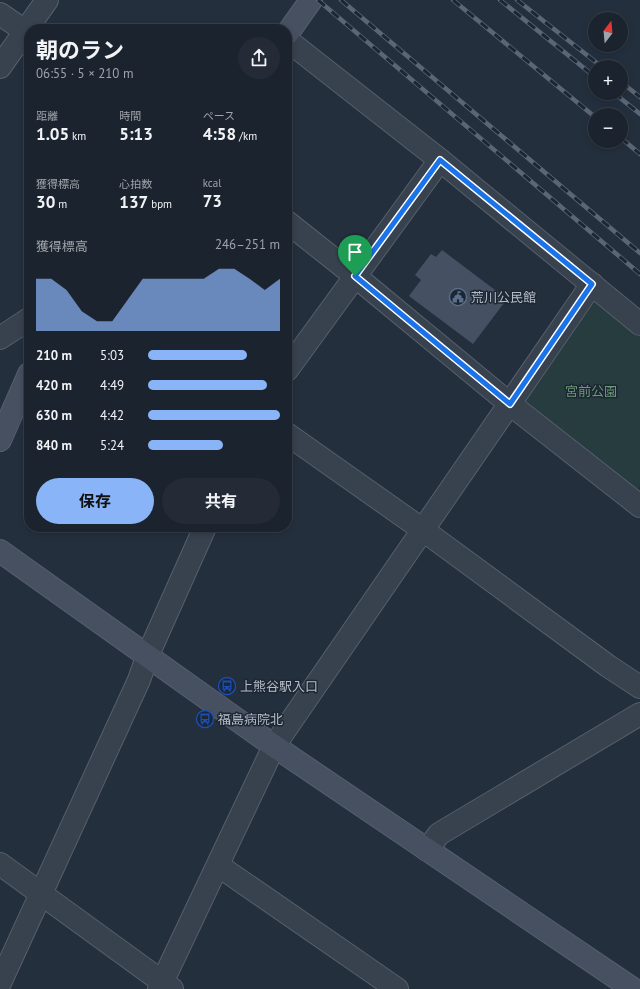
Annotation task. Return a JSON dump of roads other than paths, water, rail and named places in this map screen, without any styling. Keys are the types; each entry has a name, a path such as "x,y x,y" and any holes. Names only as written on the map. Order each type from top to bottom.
{"street":[{"path":"32,24 47,0"},
{"path":"292,25 304,3"},
{"path":"0,14 24,30"},
{"path":"0,67 24,36"},
{"path":"292,44 440,160 640,324"},
{"path":"292,363 440,160"},
{"path":"292,226 510,404 639,504"},
{"path":"0,864 41,892 165,987 274,746 592,284"},
{"path":"0,338 24,322"},
{"path":"0,440 24,385"},
{"path":"292,438 423,530 608,666 640,687"},
{"path":"0,983 139,680 147,657 203,532"},
{"path":"0,551 274,746 633,989"},
{"path":"427,850 439,834 640,714"},
{"path":"219,866 397,989"}],"railway":[{"path":"318,0 640,274"},
{"path":"341,0 640,253"},
{"path":"453,0 588,111"},
{"path":"500,0 588,71"},
{"path":"517,0 593,60"},
{"path":"628,88 640,97"},
{"path":"623,100 640,114"},
{"path":"628,144 640,154"}],"place":[{"name":"荒川公民館","path":"458,297"},
{"name":"上熊谷駅入口","path":"227,686"},
{"name":"福島病院北","path":"205,719"}],"park label":[{"name":"宮前公園","path":"591,391"}]}
